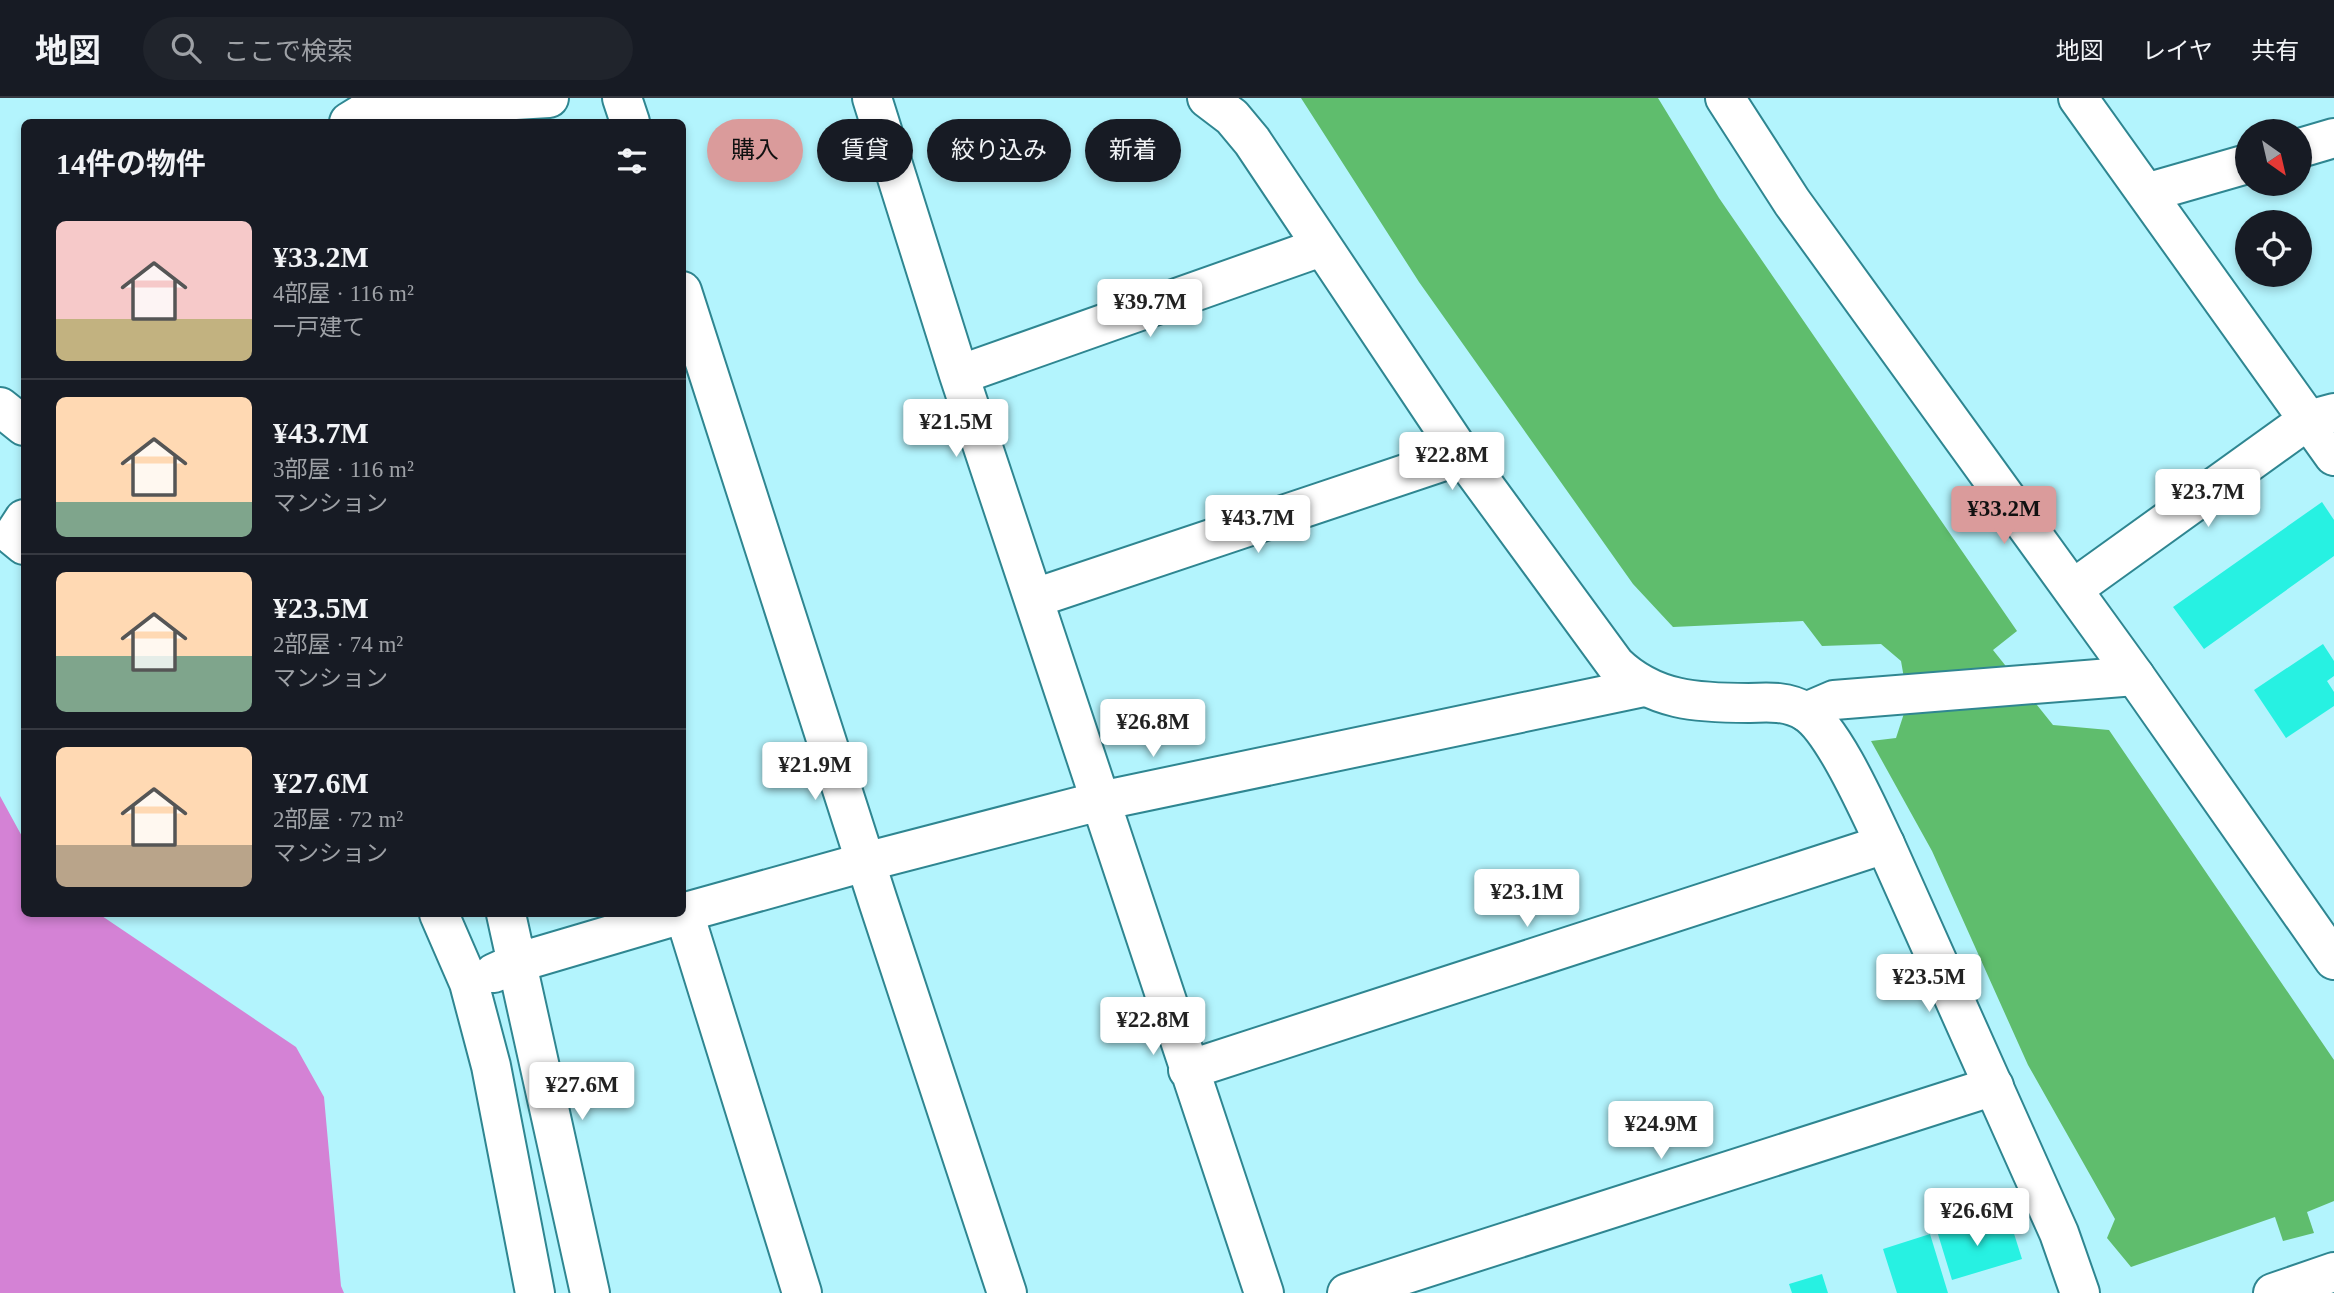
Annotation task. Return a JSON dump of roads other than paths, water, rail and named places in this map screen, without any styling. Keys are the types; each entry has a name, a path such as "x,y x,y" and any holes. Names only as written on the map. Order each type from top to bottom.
{"street":[{"path":"354,119 370,109 447,102 488,112 549,98"},
{"path":"622,98 629,119"},
{"path":"872,98 959,375 1264,1293"},
{"path":"1207,98 1232,117 1252,141 1462,455 1615,664 1644,687 1675,697 1820,706 2135,676"},
{"path":"1725,98 1792,202 2073,589 2334,960"},
{"path":"2078,98 2146,193 2321,417 2334,456"},
{"path":"2312,145 2334,138"},
{"path":"2146,193 2235,167"},
{"path":"959,375 1321,247"},
{"path":"686,303 1007,1293"},
{"path":"0,407 21,424"},
{"path":"2073,589 2321,417"},
{"path":"1035,598 1462,455"},
{"path":"21,524 13,536 21,543"},
{"path":"686,912 1100,801 1644,687"},
{"path":"1820,706 1817,721 1856,785 1885,844 2059,1233 2080,1293"},
{"path":"1188,1070 1885,844"},
{"path":"440,917 469,983 491,1066 535,1293"},
{"path":"507,917 590,1293"},
{"path":"469,983 516,963 670,917"},
{"path":"684,917 802,1293"},
{"path":"1347,1293 1994,1086"},
{"path":"2273,1293 2334,1272"}]}
